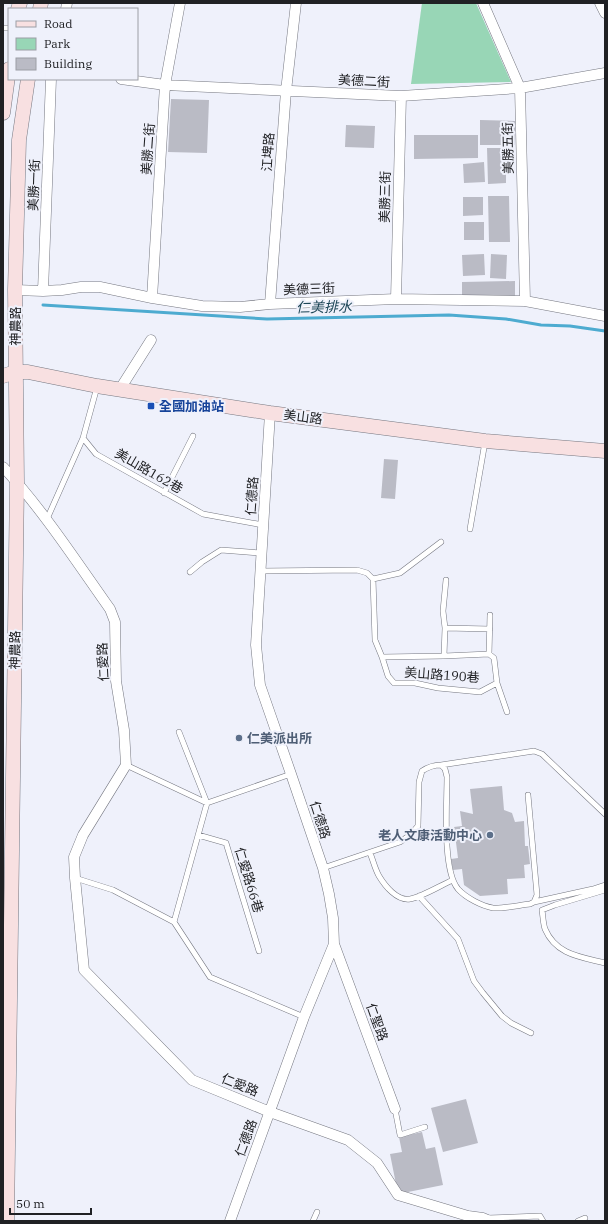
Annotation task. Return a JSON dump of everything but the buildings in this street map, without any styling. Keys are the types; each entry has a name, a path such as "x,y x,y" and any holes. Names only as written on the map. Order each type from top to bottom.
{"street":[{"name":"美勝二街","path":"152,298 166,85 180,3"},
{"name":"江埤路","path":"270,304 286,91 296,3"},
{"name":"美勝五街","path":"483,3 520,88 525,300"},
{"path":"600,3 605,13"},
{"name":"美德二街","path":"128,80 166,85 400,96 520,88 605,73"},
{"path":"3,113 8,76"},
{"name":"神農路","path":"7,1221 17,482 9,374 15,290 19,140 28,80"},
{"name":"美勝一街","path":"43,291 51,80"},
{"name":"美勝三街","path":"396,299 400,96"},
{"name":"美德三街","path":"15,290 43,291 81,287 100,287 152,298 202,306 240,307 270,304 396,299 525,300 605,316"},
{"path":"120,389 151,340"},
{"name":"美山路","path":"9,374 28,372 97,386 270,413 485,441 605,451"},
{"name":"仁德路","path":"230,1221 304,1017 334,944 333,918 323,868 260,685 256,645 270,413"},
{"name":"仁愛路","path":"3,467 17,482 46,520 110,609 115,622 116,681 124,730 126,765 84,834 74,857 84,970 192,1080 270,1112 348,1140 377,1163 398,1195 468,1216 487,1219"},
{"name":"仁聖路","path":"334,944 395,1109"}],"lane":[{"path":"46,520 83,438 97,386"},
{"path":"164,493 192,436"},
{"name":"美山路162巷","path":"83,438 96,454 203,514 263,525"},
{"path":"470,529 485,441"},
{"path":"260,571 357,570 367,573 373,579 400,573 442,542"},
{"path":"190,572 202,562 221,550 261,553"},
{"name":"美山路190巷","path":"373,579 375,640 388,676 394,683 416,683 438,688 480,692 497,684"},
{"name":"美山路190巷","path":"444,656 445,628 443,611 446,580"},
{"path":"489,654 490,615"},
{"path":"445,628 490,629"},
{"path":"382,658 489,654 494,658 497,684 507,712"},
{"path":"174,922 207,803 179,732"},
{"path":"323,868 400,842 410,835 418,826 419,782 422,771 428,767 436,765 441,766 534,751 542,754 605,814"},
{"path":"126,765 207,803 291,774"},
{"path":"441,766 445,769 447,777 447,849 449,864 453,880 459,890 476,902 494,908 530,904 605,885"},
{"path":"528,795 537,895 534,902"},
{"name":"仁愛路66巷","path":"198,835 226,843 259,950"},
{"path":"370,853 378,875 390,891 400,897 409,899 419,896 453,880"},
{"path":"75,878 113,890 174,922 210,977 304,1017"},
{"path":"605,890 542,910 545,928 559,949 573,955 605,963"},
{"path":"419,896 458,939 474,981 483,993 502,1016 511,1023 531,1033"},
{"path":"395,1109 400,1135 425,1127"},
{"path":"313,1221 317,1212"},
{"path":"487,1219 540,1216 543,1221"},
{"path":"578,1221 585,1218"}],"green space":[{"path":"422,3 476,3 511,82 411,84"}],"waterway":[{"name":"仁美排水","path":"43,305 267,319 449,315 506,319 541,325 570,326 605,331"}],"place":[{"name":"全國加油站","path":"151,406"},
{"name":"仁美派出所","path":"239,738"},
{"name":"老人文康活動中心","path":"490,835"}]}
